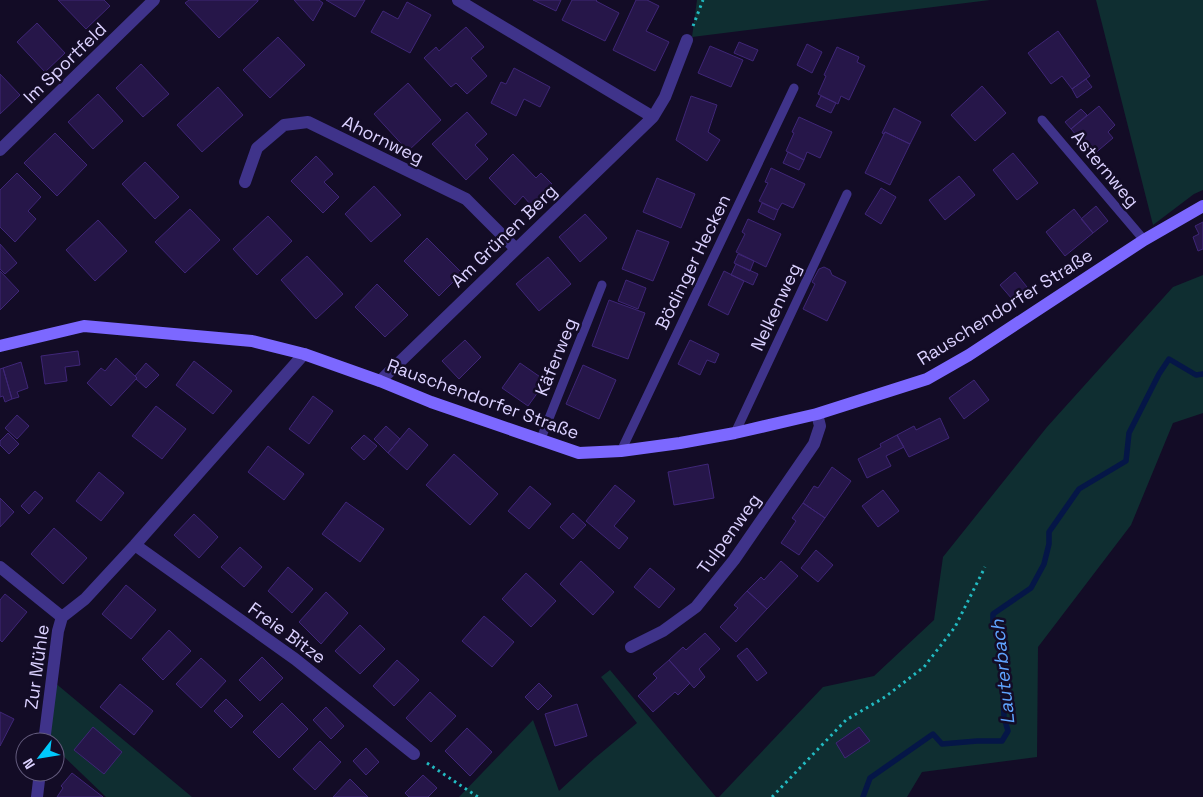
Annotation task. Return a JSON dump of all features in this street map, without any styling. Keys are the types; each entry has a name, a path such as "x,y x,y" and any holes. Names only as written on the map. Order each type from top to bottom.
{"street":[{"name":"Im Sportfeld","path":"0,150 154,0"},
{"path":"458,0 653,117"},
{"name":"Am Grünen Berg","path":"380,381 653,117 664,97 687,40"},
{"name":"Ahornweg","path":"245,182 257,148 284,125 308,122 466,199 516,249"},
{"name":"Rauschendorfer Straße","path":"0,346 84,326 252,341 304,354 380,381 431,402 579,453 621,451 735,434 817,414 927,379 969,355 1144,240 1203,206"},
{"path":"62,617 85,599 135,545 304,354"},
{"name":"Tulpenweg","path":"631,647 662,631 696,607 734,560 814,444 820,426 817,414"},
{"name":"Freie Bitze","path":"135,545 295,659 414,754"},
{"name":"Zur Mühle","path":"0,566 62,617 58,631 45,732"},
{"path":"37,797 39,782"}],"lane":[{"name":"Bödinger Hecken","path":"621,451 794,88"},
{"name":"Asternweg","path":"1042,120 1144,240"},
{"name":"Nelkenweg","path":"735,434 847,194"},
{"name":"Käferweg","path":"540,441 602,285"}],"path":[{"path":"687,40 703,0"},
{"path":"772,797 846,720 886,697 924,666 955,628 985,567"},
{"path":"414,754 478,797"}],"green space":[{"path":"697,0 990,0 692,37"},
{"path":"1096,0 1203,0 1203,190 1194,194 1153,225"},
{"path":"1203,275 1203,413 1173,423 1131,525 1038,647 1037,757 922,772 907,797 719,797 823,687 874,676 934,620 943,557 1047,427 1173,287"},
{"path":"610,670 716,797 459,797 533,720 559,791 637,723 601,677"},
{"path":"54,682 192,797 106,797 65,758 65,732 50,732"}],"building":[{"path":"58,0 104,0 110,6 86,29"},
{"path":"189,0 258,1 219,38 185,3"},
{"path":"294,0 319,0 323,3 313,21"},
{"path":"326,0 365,0 355,17"},
{"path":"533,0 561,0 556,11"},
{"path":"572,0 597,0 619,13 605,41 562,20"},
{"path":"636,0 647,0 659,6 646,31 669,42 655,71 613,50"},
{"path":"407,2 431,15 410,53 371,32 383,11 398,19"},
{"path":"37,23 65,53 45,72 17,42"},
{"path":"466,27 484,47 471,58 487,76 467,94 456,83 451,87 424,58 436,47 439,51"},
{"path":"1058,31 1090,76 1072,89 1062,76 1051,84 1028,53"},
{"path":"278,37 305,65 270,98 243,70"},
{"path":"739,42 758,50 753,61 734,53"},
{"path":"807,44 822,52 812,73 797,65"},
{"path":"710,46 743,60 731,87 698,73"},
{"path":"837,47 859,57 857,62 865,66 849,100 841,96 838,104 818,94 826,76 824,75"},
{"path":"141,64 169,94 143,117 116,88"},
{"path":"514,68 550,87 540,107 524,99 516,116 491,103 501,82 506,84"},
{"path":"0,74 20,95 0,114"},
{"path":"1086,79 1092,87 1077,98 1072,89"},
{"path":"408,83 441,120 408,151 374,114"},
{"path":"982,86 1006,113 975,141 951,115"},
{"path":"218,87 243,115 202,152 177,125"},
{"path":"98,94 123,121 93,149 68,122"},
{"path":"691,96 717,105 708,132 720,140 707,161 676,140"},
{"path":"821,96 836,103 831,113 816,106"},
{"path":"1099,106 1115,125 1108,132 1113,138 1093,155 1071,129"},
{"path":"894,108 921,122 910,144 885,132 884,134 882,133"},
{"path":"1081,109 1087,115 1071,129 1065,122"},
{"path":"467,112 487,134 475,145 488,159 466,180 432,144"},
{"path":"799,117 832,132 820,158 807,152 804,160 786,151"},
{"path":"885,132 910,144 890,185 865,173"},
{"path":"55,133 87,165 57,196 24,163"},
{"path":"788,152 804,160 799,170 783,163"},
{"path":"1013,153 1038,183 1017,200 993,170"},
{"path":"513,154 536,178 541,173 552,184 531,205 523,196 515,205 489,178"},
{"path":"316,156 333,174 324,182 339,197 323,213 291,181"},
{"path":"145,162 179,197 155,219 122,184"},
{"path":"771,168 805,184 793,208 782,203 778,210 759,201 768,183 765,182"},
{"path":"17,173 41,197 28,211 36,219 15,242 0,227 0,190"},
{"path":"959,176 975,195 945,220 929,200"},
{"path":"657,178 695,194 681,228 643,212"},
{"path":"374,186 401,215 371,242 345,214"},
{"path":"881,188 896,197 881,224 865,214"},
{"path":"762,203 778,210 774,220 758,212"},
{"path":"1096,206 1108,221 1093,233 1081,219"},
{"path":"190,209 220,240 185,273 155,242"},
{"path":"1074,209 1093,233 1065,256 1046,232"},
{"path":"585,214 607,238 580,262 559,237"},
{"path":"268,216 292,241 257,275 233,249"},
{"path":"748,219 781,234 766,267 736,252 745,234 742,232"},
{"path":"98,220 127,251 95,281 66,250"},
{"path":"1203,222 1203,249 1198,251 1193,237 1199,234 1195,226"},
{"path":"637,230 669,242 653,281 622,269"},
{"path":"427,238 462,273 439,296 404,261"},
{"path":"0,244 17,263 5,274 0,269"},
{"path":"738,254 754,261 750,271 734,263"},
{"path":"307,256 343,294 316,319 281,280"},
{"path":"548,257 571,284 539,311 516,284"},
{"path":"736,264 758,274 753,285 731,275"},
{"path":"824,267 830,270 832,275 846,282 827,321 803,309 815,284 812,282 819,269"},
{"path":"0,271 19,291 0,310"},
{"path":"724,271 744,281 728,315 708,305"},
{"path":"1015,272 1027,287 1012,299 1000,285"},
{"path":"626,280 646,288 638,309 618,301"},
{"path":"377,284 408,315 385,337 355,307"},
{"path":"609,300 645,313 628,359 592,346"},
{"path":"465,340 481,357 459,379 442,361"},
{"path":"690,340 719,354 715,363 707,360 700,375 678,364"},
{"path":"78,351 80,365 65,367 67,381 45,384 41,356"},
{"path":"116,358 137,378 111,406 87,383 101,368 105,371"},
{"path":"194,361 232,391 213,414 176,385"},
{"path":"21,362 28,388 17,392 19,397 12,399 3,368"},
{"path":"146,363 159,375 146,388 135,376"},
{"path":"520,363 546,381 528,406 502,388"},
{"path":"583,365 616,380 599,419 566,404"},
{"path":"3,368 12,399 5,402 3,396 0,397 0,369"},
{"path":"974,380 989,400 964,419 949,398"},
{"path":"313,396 333,411 309,444 289,429"},
{"path":"156,406 186,429 162,459 132,436"},
{"path":"17,415 29,426 17,439 5,428"},
{"path":"940,418 949,438 909,457 897,435 914,426 916,430"},
{"path":"386,426 400,439 388,453 374,439"},
{"path":"409,428 428,445 407,470 388,453"},
{"path":"8,433 19,444 9,454 0,445 0,441"},
{"path":"364,435 377,446 364,460 351,448"},
{"path":"897,435 904,447 886,456 891,466 867,478 858,459 881,447 880,444"},
{"path":"268,446 304,474 284,500 248,472"},
{"path":"454,454 498,494 470,525 426,485"},
{"path":"708,464 714,498 674,505 668,472"},
{"path":"832,467 851,481 825,518 803,503 814,486 818,488"},
{"path":"99,472 124,493 101,521 76,501"},
{"path":"615,485 635,501 614,526 628,538 619,549 586,521"},
{"path":"530,486 551,504 529,529 508,511"},
{"path":"883,490 899,511 878,527 862,506"},
{"path":"35,491 43,498 29,514 21,506"},
{"path":"0,498 14,512 0,527"},
{"path":"346,502 384,529 360,562 322,534"},
{"path":"803,503 825,518 799,555 781,543 796,521 792,518"},
{"path":"573,513 586,525 573,539 560,527"},
{"path":"194,514 218,537 199,558 174,535"},
{"path":"54,528 87,558 63,584 31,554"},
{"path":"240,547 262,567 244,587 221,567"},
{"path":"816,550 833,565 818,582 801,568"},
{"path":"581,561 614,592 593,615 560,584"},
{"path":"781,561 798,576 767,609 747,591 761,577 764,580"},
{"path":"288,567 313,589 292,613 268,591"},
{"path":"650,568 675,589 659,608 634,587"},
{"path":"526,573 556,601 531,627 502,599"},
{"path":"126,585 156,610 131,639 102,614"},
{"path":"747,591 767,609 736,642 720,627 738,608 734,605"},
{"path":"326,592 348,613 321,644 299,622"},
{"path":"5,594 27,612 2,642 0,640 0,600"},
{"path":"484,616 514,642 492,667 462,641"},
{"path":"360,625 385,649 360,674 335,651"},
{"path":"169,630 191,651 163,680 142,659"},
{"path":"705,633 720,649 699,669 705,677 694,688 669,660 683,647 686,650"},
{"path":"747,648 767,673 757,681 737,656"},
{"path":"262,657 283,678 260,701 239,680"},
{"path":"201,658 226,681 201,708 176,684"},
{"path":"397,660 419,680 394,706 373,686"},
{"path":"669,660 690,683 678,695 675,692 653,712 638,696 657,678 653,674"},
{"path":"539,683 552,696 538,710 525,697"},
{"path":"120,684 153,711 134,735 100,707"},
{"path":"430,692 456,716 431,742 406,718"},
{"path":"226,699 243,716 231,728 214,711"},
{"path":"282,703 308,729 279,758 253,732"},
{"path":"577,704 587,736 555,746 545,714"},
{"path":"326,707 344,726 331,739 313,720"},
{"path":"0,712 14,719 0,746"},
{"path":"93,727 122,752 104,774 74,750"},
{"path":"859,727 870,741 845,758 836,743"},
{"path":"467,728 492,752 470,776 445,751"},
{"path":"320,741 341,762 315,790 293,769"},
{"path":"366,748 379,762 366,775 353,761"},
{"path":"72,773 103,797 57,797 65,781"},
{"path":"423,775 437,788 428,797 409,797 405,793"},
{"path":"350,779 368,797 333,797"}],"waterway":[{"name":"Lauterbach","path":"863,797 870,778 933,734 942,744 1002,741 1008,731 1004,717 1001,633 993,622 993,614 1031,588 1044,564 1049,544 1049,532 1079,489 1126,461 1129,433 1159,374 1169,359 1196,375 1203,374"}]}
